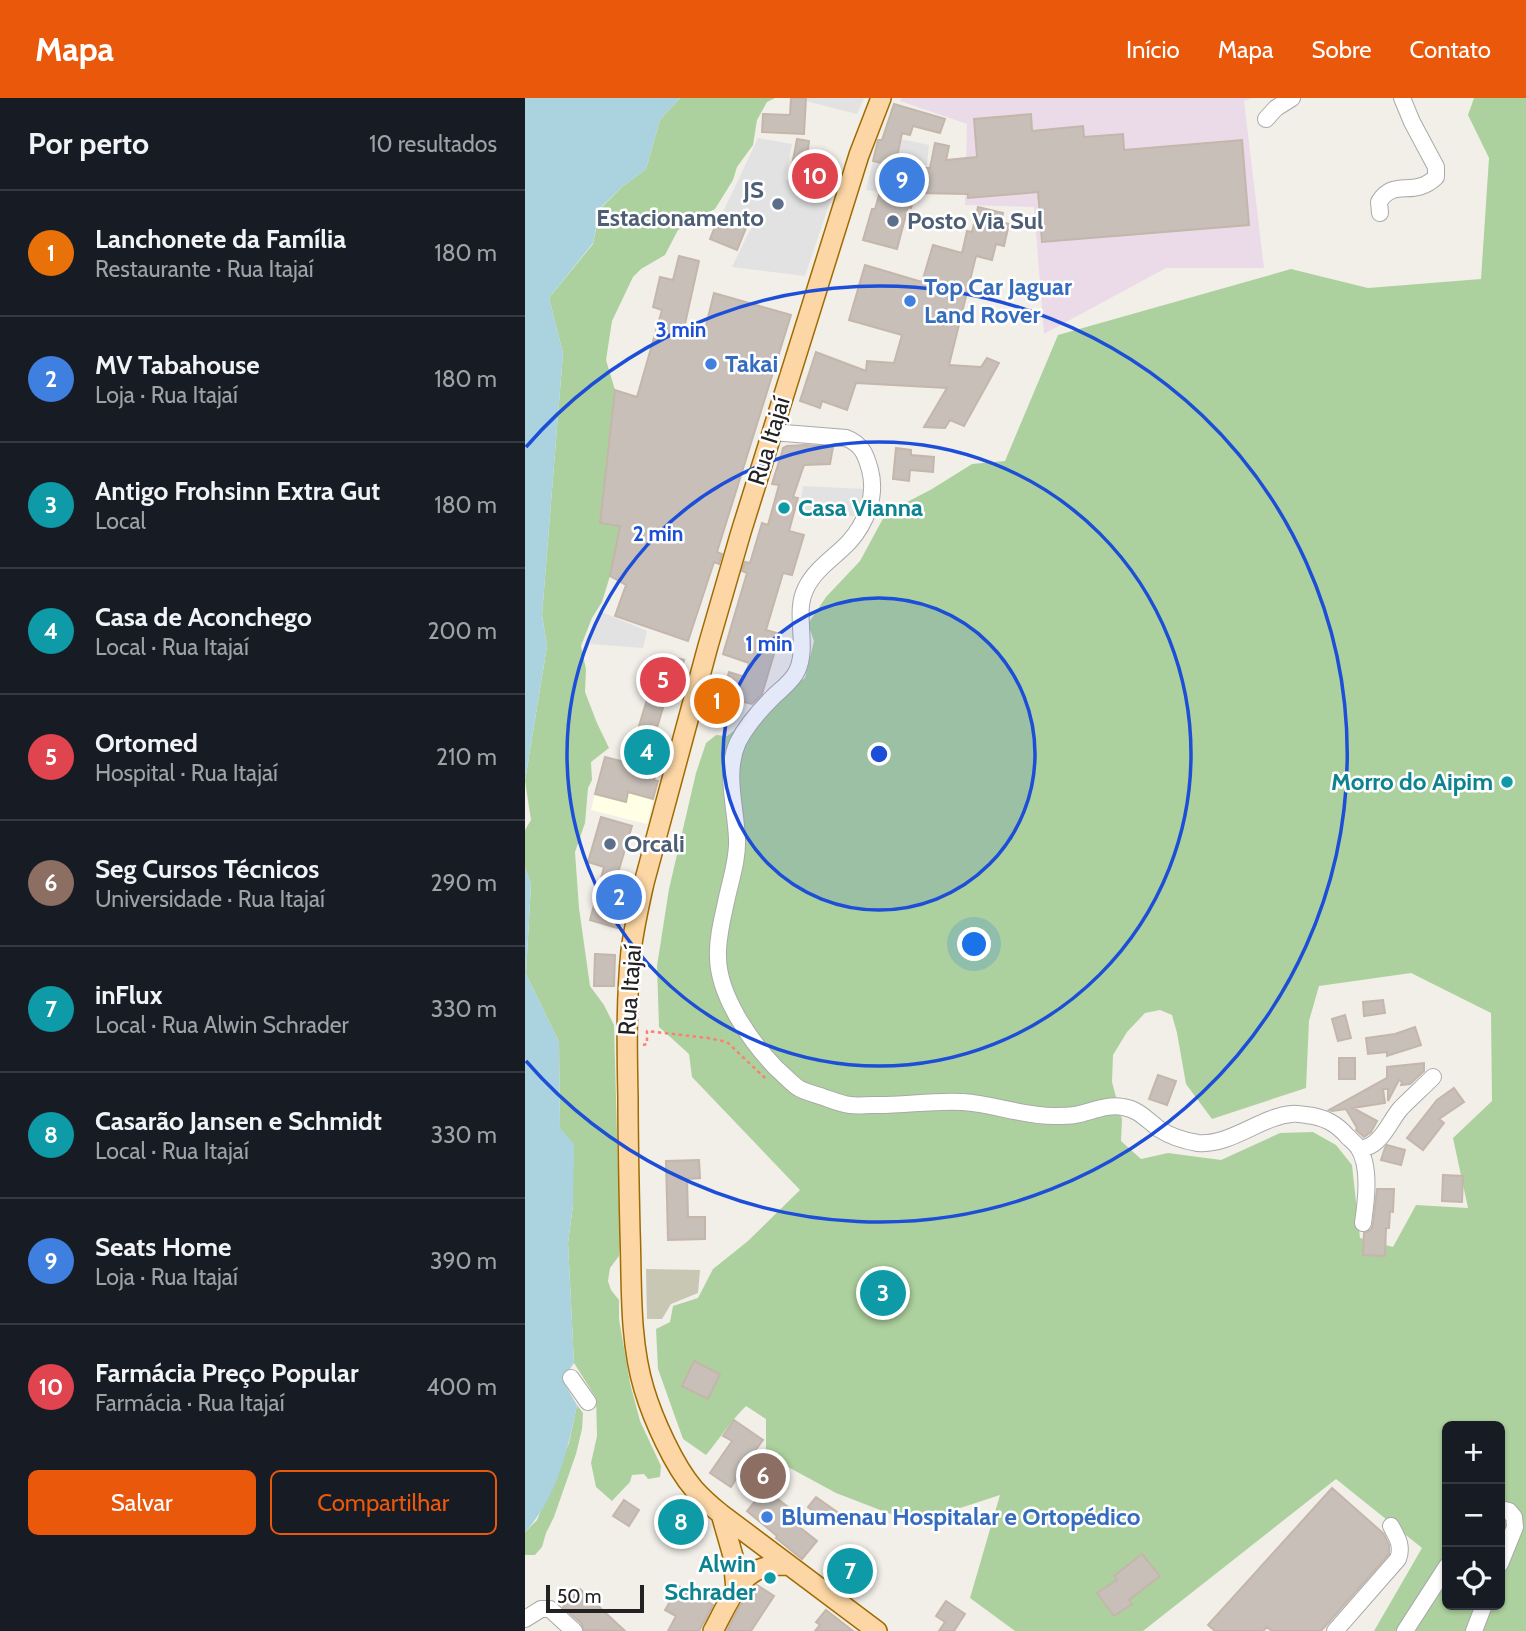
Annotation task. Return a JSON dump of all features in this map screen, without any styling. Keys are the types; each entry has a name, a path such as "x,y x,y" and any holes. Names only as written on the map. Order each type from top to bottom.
{"main road":[{"name":"Rua Itajaí","path":"877,1631 698,1494 681,1472 652,1411 644,1390 635,1335 629,1206 627,1045 631,949 644,883 708,646 772,432 859,155 881,98"},
{"path":"721,1514 733,1556 736,1590"},
{"path":"713,1631 744,1579 755,1571 770,1566 789,1565"}],"street":[{"path":"1266,119 1276,108 1293,98"},
{"path":"1380,214 1379,202 1388,191 1393,188 1421,187 1436,177 1436,167 1402,98"},
{"path":"772,432 855,442 861,447 867,461 872,478 872,491 866,517 849,542 807,585 801,607 801,657 797,671 790,682 773,696 753,720 738,742 732,766 731,791 737,841 717,957 722,986 762,1053 798,1088 851,1105 944,1100 974,1103 1027,1115 1052,1116 1074,1115 1103,1107 1122,1106 1136,1110 1162,1131 1202,1144 1224,1140 1292,1113 1323,1117 1341,1128 1360,1149 1366,1180 1363,1223"},
{"path":"1360,1149 1374,1144 1399,1111 1433,1077"},
{"path":"571,1378 588,1402"},
{"path":"1505,1510 1514,1517 1515,1527 1505,1552"},
{"path":"1335,1631 1398,1559 1400,1545 1391,1526"},
{"path":"1405,1631 1442,1574"},
{"path":"525,1619 541,1609 550,1609 574,1631"},
{"path":"1474,1631 1482,1610"}],"path":[{"path":"639,1046 647,1044 647,1031 727,1042"}],"shaded area":[{"path":"794,98 864,98 857,114"},
{"path":"902,98 1253,98 1244,101 1264,268 1166,268 1044,334 1034,207 965,205 967,124 900,101"},
{"name":"JS Estacionamento","path":"758,138 792,144 785,179 832,196 805,276 732,267 753,224 723,212"},
{"path":"901,139 929,145 927,165 896,166 896,194 866,190 873,161 895,166"},
{"path":"803,486 864,489 858,516 799,515"},
{"path":"599,611 647,631 643,648 590,644"},
{"path":"636,766 660,772 647,824 591,810 595,794"},
{"path":"646,1269 700,1270 698,1293 671,1304 662,1319 647,1319"}],"green space":[{"path":"680,98 775,98 767,102 757,120 753,145 737,167 733,180 715,209 678,230 665,255 633,277 612,321 606,360 615,390 600,523 620,526 602,602 592,618 581,646 586,669 585,692 609,748 591,762 592,780 588,788 585,823 575,852 579,908 590,986 614,1025 620,1243 619,1256 610,1268 608,1281 619,1300 619,1319 630,1383 640,1421 661,1466 660,1477 648,1479 644,1474 632,1475 630,1482 612,1501 596,1487 591,1463 597,1436 596,1398 574,1363 568,1243 573,1205 560,1128 559,1042 526,974 531,884 525,868 525,830 531,820 525,781 547,646 542,615 563,353 549,298 593,244 600,209 622,187 646,169 660,120"},
{"path":"1474,98 1526,98 1526,1631 1374,1631 1422,1548 1336,1479 1143,1631 1015,1631 970,1598 1000,1495 914,1523 836,1493 766,1455 766,1419 746,1406 706,1455 683,1439 658,1369 656,1329 670,1322 673,1306 698,1298 713,1269 748,1241 800,1190 692,1077 689,1054 659,1027 657,966 669,889 696,773 706,743 716,735 727,736 805,678 814,641 808,624 826,597 860,561 886,513 972,464 1005,461 1058,335 1291,269 1368,288 1481,279 1489,158 1468,115","holes":["1411,973 1491,1013 1492,1101 1453,1138 1468,1208 1416,1205 1393,1247 1360,1238 1352,1165 1336,1145 1313,1132 1280,1133 1221,1160 1168,1153 1141,1159 1121,1141 1122,1119 1112,1082 1113,1055 1127,1032 1145,1013 1160,1010 1172,1015 1186,1084 1212,1119 1306,1088 1309,1021 1319,986"]},
{"path":"577,1405 583,1413 576,1454 542,1547 535,1555 525,1555 525,1532 537,1520 569,1443"}],"water":[{"path":"525,98 680,98 660,120 646,169 600,208 593,243 549,298 563,353 542,615 547,646 525,781"},
{"path":"525,868 531,884 526,974 559,1042 560,1128 574,1144 573,1205 568,1243 574,1363 562,1380 577,1405 560,1472 545,1504 525,1532"}],"building":[{"path":"791,98 806,98 804,134 762,132 763,114 790,115"},
{"path":"894,104 945,119 940,133 913,126 910,135 902,133 895,166 873,161 878,140 882,140"},
{"path":"1031,114 1032,131 1083,126 1084,137 1123,134 1124,150 1242,140 1249,225 1042,242 1038,192 968,198 968,194 916,193 911,208 908,207 897,249 863,240 880,192 896,194 896,167 930,168 935,143 949,146 946,160 977,157 974,119"},
{"path":"797,139 809,141 807,159 822,163 828,172 823,187 790,176"},
{"path":"978,207 1003,213 1001,222 1009,224 1004,246 996,244 992,260 976,256 949,365 981,367 987,358 999,363 964,426 950,420 945,428 924,427 947,388 856,383 847,410 822,401 820,408 800,401 816,352 866,371 867,361 894,363 902,335 849,320 865,265 922,282 933,245 962,253 967,231 972,232"},
{"path":"719,217 746,228 737,250 710,239"},
{"path":"679,256 699,261 683,333 703,338 714,293 791,315 717,552 722,554 719,564 714,562 688,641 615,616 626,585 610,576 620,526 600,523 615,390 637,397 662,310 653,307 660,277 673,280"},
{"path":"805,445 833,447 830,464 804,465 793,497 798,498 789,531 804,535 792,575 783,573 766,630 780,634 762,694 752,704 735,700 731,718 727,717 724,727 708,722 716,695 722,696 729,672 745,677 749,663 723,654 747,573 742,571 745,562 750,563 762,523 768,525 779,485 772,484 783,448"},
{"path":"896,448 911,450 911,455 934,457 933,472 910,470 909,481 893,479"},
{"path":"662,654 684,660 672,692 668,691 653,741 665,744 654,780 658,781 653,799 628,792 626,802 595,794 605,757 628,763 654,669 658,670"},
{"path":"601,817 632,826 615,883 628,886 617,928 590,920 604,867 588,862"},
{"path":"595,954 615,955 614,986 594,986"},
{"path":"1383,1000 1385,1013 1364,1016 1363,1002"},
{"path":"1345,1015 1351,1038 1338,1041 1332,1019"},
{"path":"1415,1027 1421,1045 1387,1056 1387,1052 1368,1054 1366,1038 1395,1034"},
{"path":"1339,1058 1355,1058 1355,1079 1339,1079"},
{"path":"1424,1063 1424,1071 1410,1084 1401,1085 1399,1080 1388,1101 1388,1089 1383,1089 1385,1103 1353,1108 1377,1121 1371,1132 1364,1137 1356,1130 1346,1109 1329,1110 1387,1078 1387,1067"},
{"path":"1158,1075 1176,1081 1167,1105 1149,1099"},
{"path":"1454,1088 1464,1102 1439,1119 1444,1123 1423,1150 1407,1138 1437,1100"},
{"path":"1387,1145 1405,1150 1401,1165 1381,1160"},
{"path":"699,1160 700,1178 687,1179 688,1217 705,1217 705,1239 668,1240 666,1161"},
{"path":"1443,1175 1463,1176 1462,1202 1442,1201"},
{"path":"1377,1189 1394,1189 1393,1212 1390,1211 1389,1228 1386,1228 1385,1256 1363,1255 1364,1233 1371,1230 1373,1224"},
{"path":"694,1361 720,1374 708,1399 682,1386"},
{"path":"734,1420 763,1440 755,1451 788,1477 774,1496 793,1511 788,1518 817,1541 802,1559 747,1511 769,1484 745,1465 731,1487 710,1473 732,1441 723,1436"},
{"path":"1332,1488 1384,1534 1389,1545 1389,1554 1321,1631 1272,1631 1267,1627 1263,1631 1215,1631 1208,1625"},
{"path":"816,1497 840,1514 832,1525 808,1507"},
{"path":"624,1500 639,1510 629,1526 613,1516"},
{"path":"675,1500 704,1520 687,1544 658,1524"},
{"path":"850,1550 870,1563 850,1593 830,1579"},
{"path":"1142,1554 1160,1576 1129,1600 1132,1604 1114,1616 1097,1593 1117,1580 1114,1576"},
{"path":"757,1585 774,1596 751,1631 727,1631 749,1592"},
{"path":"679,1586 713,1605 699,1631 668,1631 676,1616 665,1610"},
{"path":"580,1589 625,1631 584,1630 581,1623 563,1607"},
{"path":"946,1601 965,1614 954,1631 939,1631 945,1622 936,1616"},
{"path":"826,1610 853,1631 815,1631 820,1625 816,1622"}],"place":[{"name":"Farmácia Preço Popular","path":"815,176"},
{"name":"Seats Home","path":"902,180"},
{"name":"JS Estacionamento","path":"778,204"},
{"name":"Posto Via Sul","path":"893,221"},
{"name":"Top Car Jaguar Land Rover","path":"910,301"},
{"name":"Takai","path":"711,364"},
{"name":"Casa Vianna","path":"784,508"},
{"name":"Ortomed","path":"663,680"},
{"name":"Lanchonete da Família","path":"717,701"},
{"name":"Casa de Aconchego","path":"647,752"},
{"name":"Morro do Aipim","path":"1507,782"},
{"name":"Orcali","path":"610,844"},
{"name":"MV Tabahouse","path":"619,897"},
{"name":"Antigo Frohsinn Extra Gut","path":"883,1293"},
{"name":"Seg Cursos Técnicos","path":"763,1476"},
{"name":"Blumenau Hospitalar e Ortopédico","path":"767,1517"},
{"name":"Casarão Jansen e Schmidt","path":"681,1522"},
{"name":"inFlux","path":"850,1571"},
{"name":"Alwin Schrader","path":"770,1578"}]}
